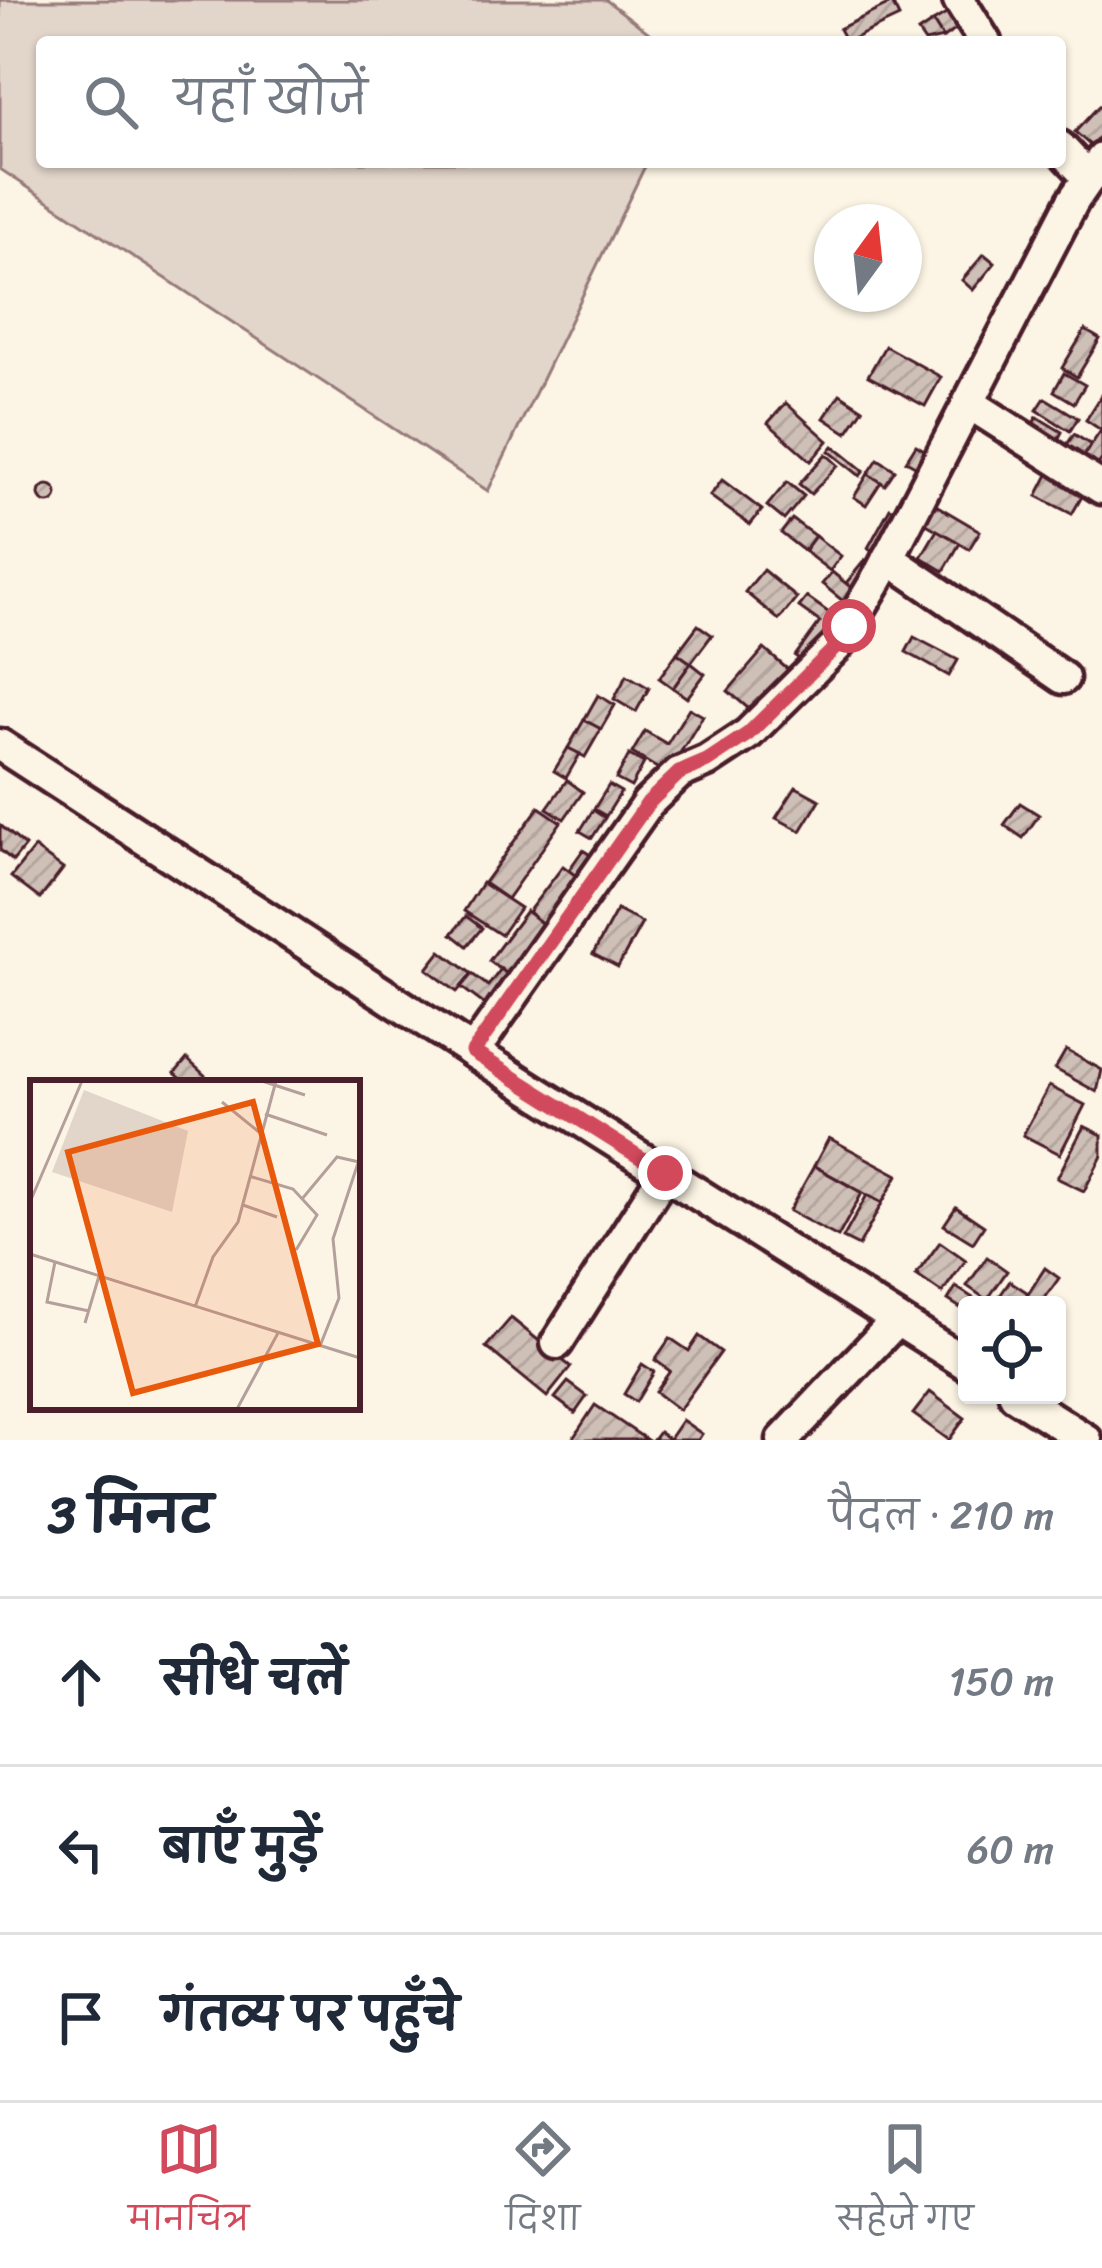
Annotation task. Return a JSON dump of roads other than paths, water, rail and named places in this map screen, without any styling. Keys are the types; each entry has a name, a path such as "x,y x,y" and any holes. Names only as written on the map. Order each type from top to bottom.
{"street":[{"path":"958,0 981,36"},
{"path":"473,1052 648,803 679,773 748,734 837,646 889,558 1096,168 1066,150"},
{"path":"969,403 1102,488"},
{"path":"889,558 1063,678"},
{"path":"0,745 958,1358"},
{"path":"557,1343 665,1173"},
{"path":"783,1440 897,1320"},
{"path":"1030,1404 1086,1440"}]}
